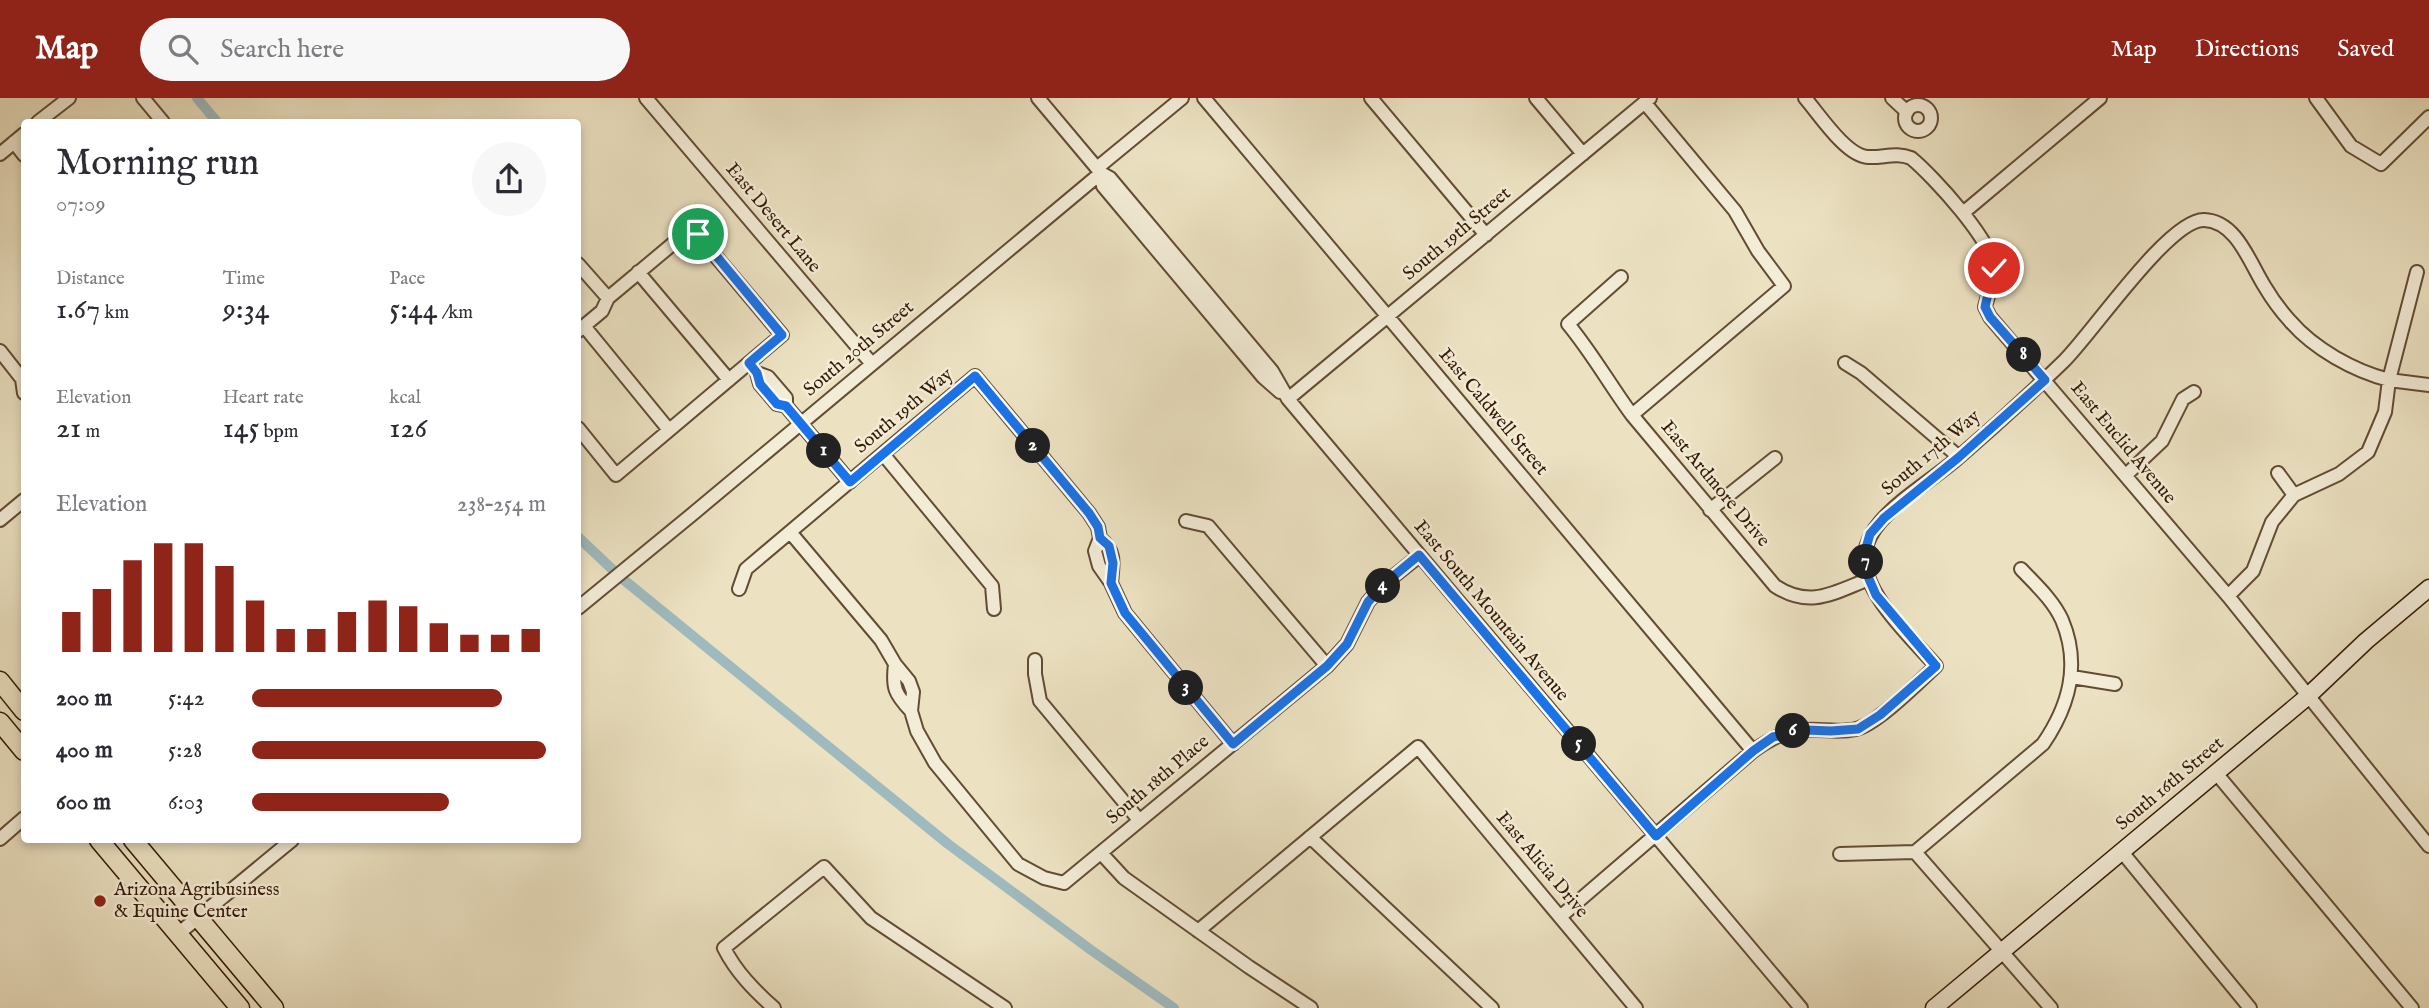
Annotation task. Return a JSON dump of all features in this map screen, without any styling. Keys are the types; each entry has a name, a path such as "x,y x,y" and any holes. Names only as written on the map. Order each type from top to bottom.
{"main road":[{"name":"South 16th Street","path":"1934,1008 2307,697 2366,641 2429,588"},
{"path":"0,681 21,707"},
{"path":"0,722 21,747"},
{"path":"102,843 240,1008"},
{"path":"125,843 154,864"},
{"path":"136,843 274,1008"}],"street":[{"path":"42,119 69,98"},
{"path":"143,98 160,119"},
{"name":"East Desert Lane","path":"646,98 872,364"},
{"name":"East South Mountain Avenue","path":"1038,98 1099,170 1103,186 1263,377 1288,399 1801,1008"},
{"name":"South 20th Street","path":"581,606 872,364 1182,98"},
{"name":"East Caldwell Street","path":"1204,98 1753,751"},
{"path":"1371,98 1486,235"},
{"path":"1536,98 1583,154"},
{"name":"East Euclid Avenue","path":"1805,98 1849,150 1866,158 1901,154 1911,158 1963,213 1987,245 1994,268 1985,307 1990,317 2228,596 2429,846"},
{"path":"1892,98 1906,112"},
{"path":"1963,213 2100,98"},
{"path":"2316,98 2351,146 2381,164 2429,117"},
{"path":"1632,415 1784,286 1758,251 1735,211 1647,100"},
{"name":"South 19th Street","path":"1288,399 1647,100"},
{"path":"0,154 21,136"},
{"path":"14,142 21,151"},
{"name":"South 17th Way","path":"1560,917 1753,751 1773,737 1790,732 1858,729 1880,715 1936,666 1876,595 1869,579 1864,555 1870,534 1884,518 1959,457 2082,344 2129,281 2180,231 2201,220 2216,222 2239,242 2265,287 2292,323 2320,347 2353,366 2389,380 2429,385"},
{"path":"581,432 616,475 670,430 729,380 753,368 782,335 698,234 687,232 608,298 602,311 581,329 670,430"},
{"path":"581,267 608,298"},
{"path":"638,272 729,380"},
{"path":"2228,596 2253,571 2272,522 2294,495 2339,474 2368,452 2385,412 2389,380 2417,272"},
{"name":"East Ardmore Drive","path":"1620,277 1568,324 1590,351 1632,415 1710,510 1775,586 1791,597 1823,597 1869,579"},
{"path":"0,351 21,378"},
{"path":"1845,363 1861,373 1959,457"},
{"path":"753,368 768,377 786,398 786,406 850,482"},
{"name":"South 19th Way","path":"739,589 746,569 975,376 1089,513 1098,527 1100,538 1109,546 1113,563 1111,583 1125,613 1233,744"},
{"path":"2126,475 2162,441 2183,399 2194,392"},
{"path":"883,454 992,586 994,609"},
{"path":"1710,510 1775,458"},
{"path":"2278,473 2294,495"},
{"path":"0,520 21,502"},
{"path":"1186,521 1208,526 1327,666"},
{"name":"South 18th Place","path":"790,532 881,640 909,681 913,692 911,711 917,731 934,763 1018,864 1044,878 1064,883 1327,666 1347,644 1368,602 1384,584 1419,555"},
{"path":"1840,854 1915,852 2043,744 2058,722 2072,677 2070,648 2062,620 2049,599 2021,569"},
{"path":"1035,660 1040,701 1139,820"},
{"path":"2072,677 2115,684"},
{"name":"East Alicia Drive","path":"1310,837 1418,747 1636,1008"},
{"path":"2216,773 2412,1008"},
{"path":"0,839 21,821"},
{"path":"1198,931 1310,837 1492,1008"},
{"path":"178,934 288,843"},
{"path":"1915,852 2051,1008"},
{"path":"2122,852 2250,1008"},
{"path":"1101,853 1124,878 1311,1008"},
{"path":"774,1008 752,988 731,962 724,948 824,867 871,918 1005,1008"}],"waterway":[{"path":"197,98 214,119"},
{"path":"581,540 613,570"},
{"path":"624,580 948,844 1174,1008"}],"place":[{"name":"Arizona Agribusiness & Equine Center","path":"100,901"}],"route":[{"path":"698,234 782,335 749,363 757,373 760,384 777,404 786,406 850,482 975,376 1089,513 1098,527 1100,538 1109,546 1113,563 1111,583 1125,613 1233,744 1327,666 1347,644 1368,602 1384,584 1419,555 1656,836 1753,751 1773,737 1806,730 1858,729 1880,715 1936,666 1876,595 1869,579 1864,555 1870,534 1884,518 1959,457 2045,380 1990,317 1985,307 1994,268"}]}
